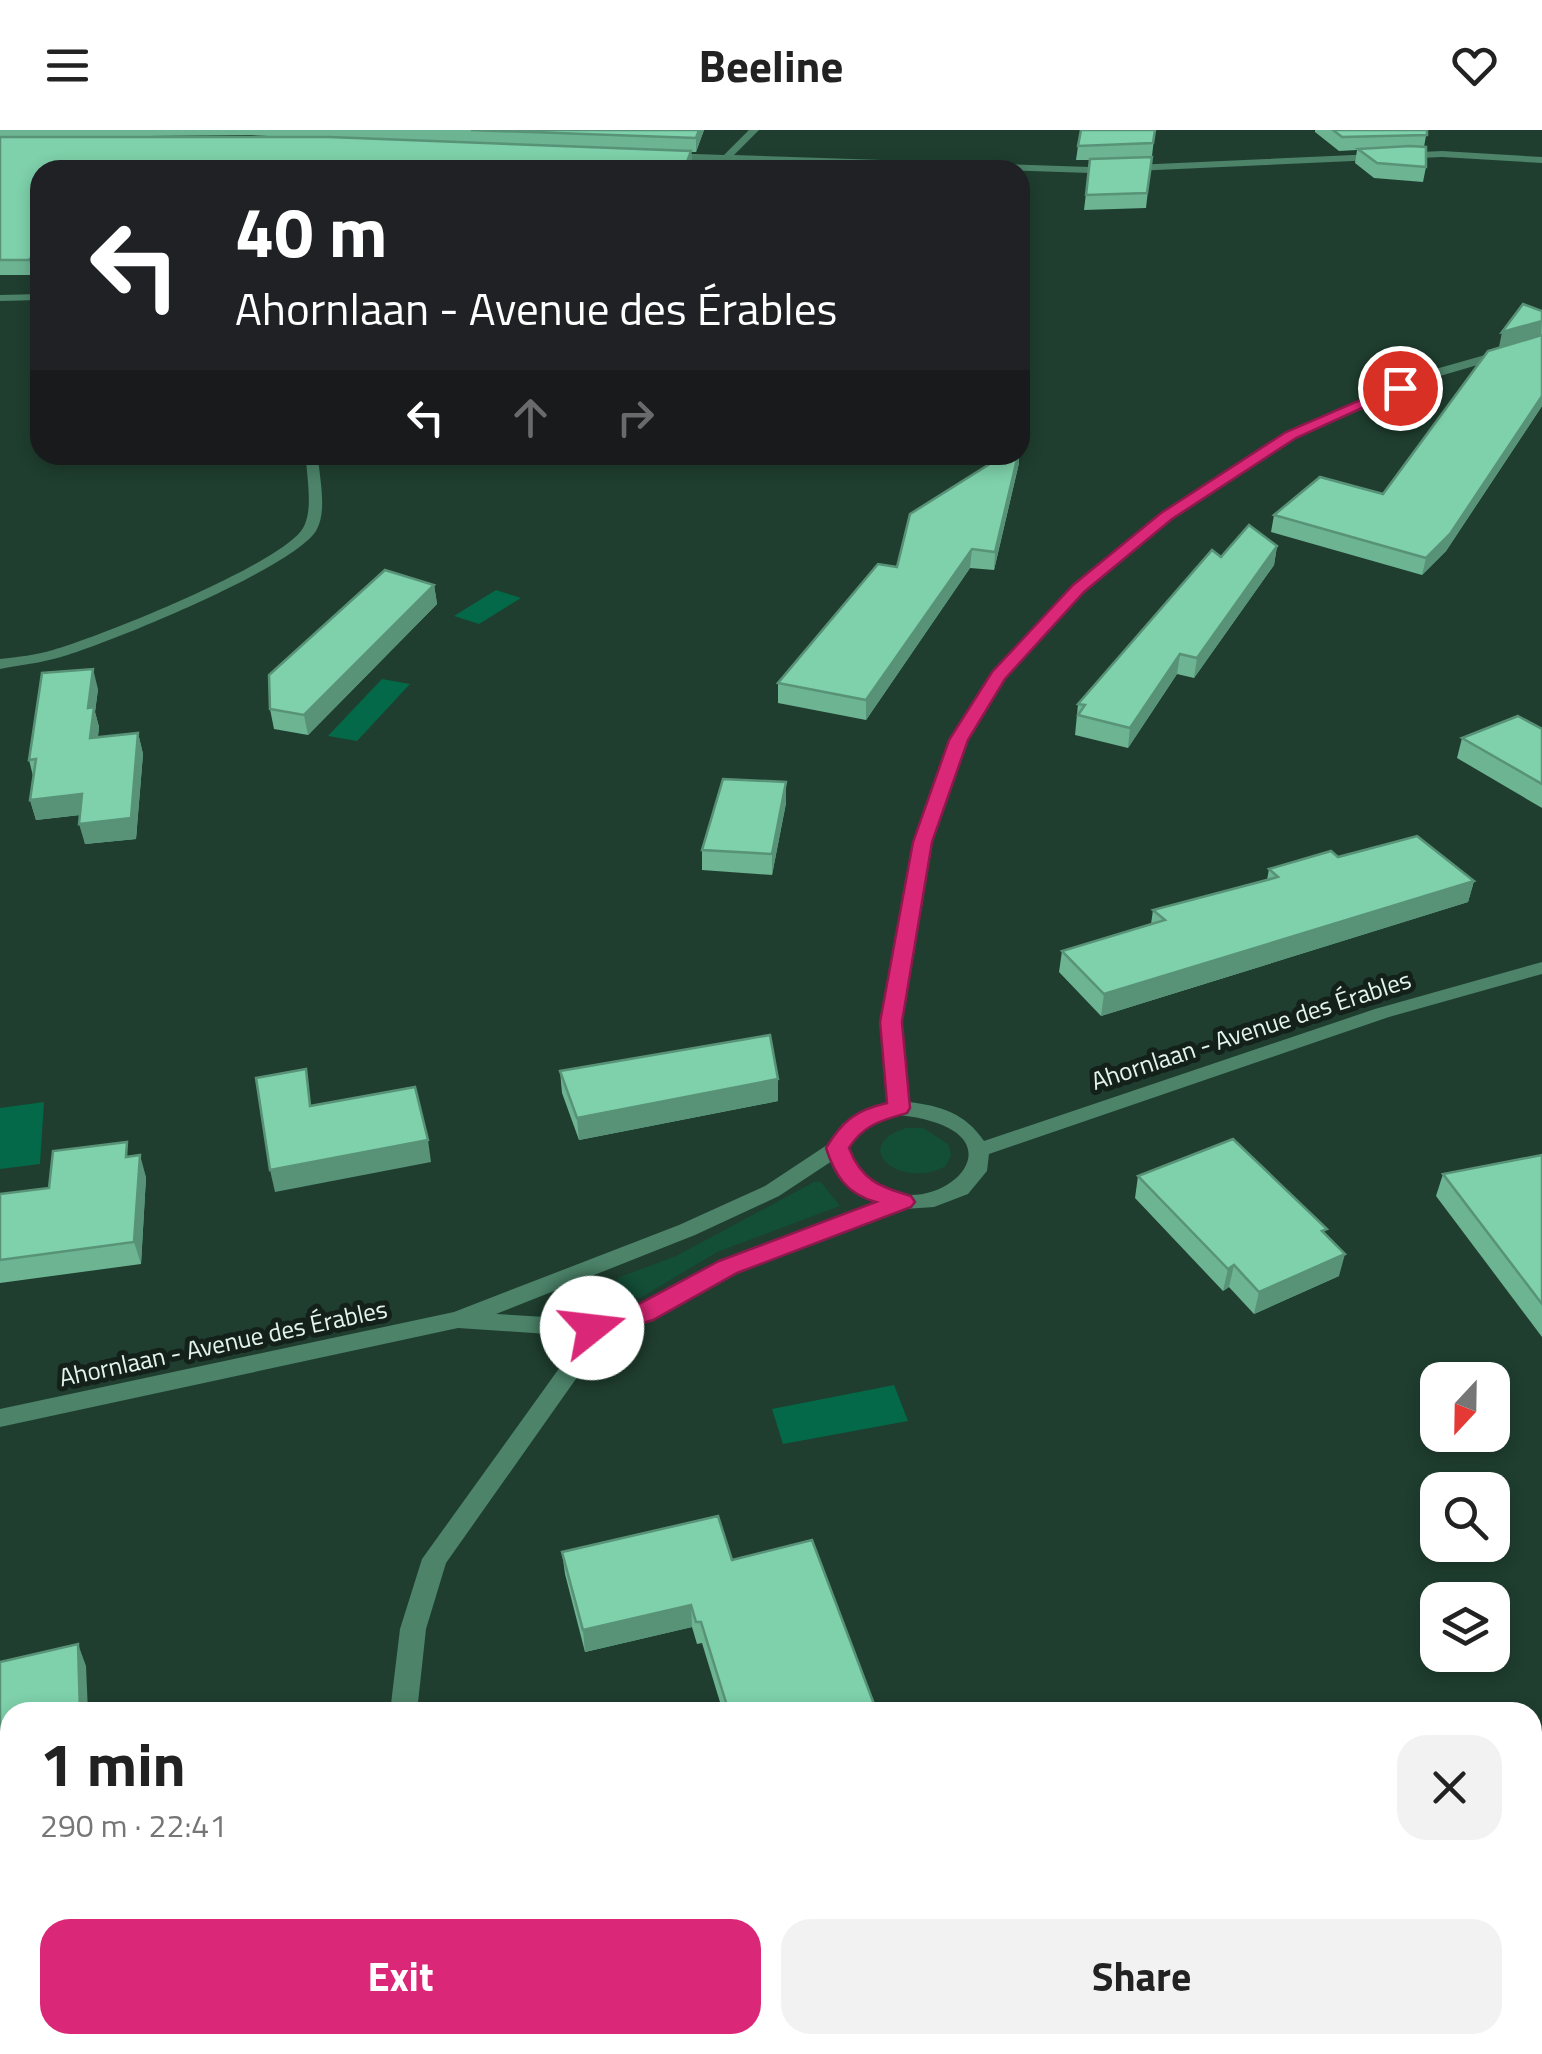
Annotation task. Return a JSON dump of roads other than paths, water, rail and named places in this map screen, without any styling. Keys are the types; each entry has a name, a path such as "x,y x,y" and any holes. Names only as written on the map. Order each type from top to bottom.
{"street":[{"path":"726,158 754,130"},
{"path":"1030,168 1090,170 1442,154 1542,160"},
{"path":"648,156 787,160"},
{"path":"0,298 30,297"},
{"path":"978,1150 964,1127 934,1112 899,1108 891,1022 922,842 958,740 998,676 1078,589 1167,516 1291,435 1436,373 1542,342"},
{"path":"0,664 54,654 105,636 269,562 301,543 312,526 312,465"},
{"name":"Ahornlaan - Avenue des Érables","path":"458,1320 592,1328 644,1314 728,1267 903,1202 934,1200 961,1189 976,1171 978,1150 1382,1014 1542,968"},
{"name":"Ahornlaan - Avenue des Érables","path":"0,1418 458,1320 687,1230 772,1191 838,1148 849,1129 870,1114 899,1108"},
{"path":"838,1148 846,1173 858,1183 870,1192 903,1202"},
{"path":"405,1702 413,1629 435,1559 577,1360 592,1328 586,1306 556,1280"}]}
